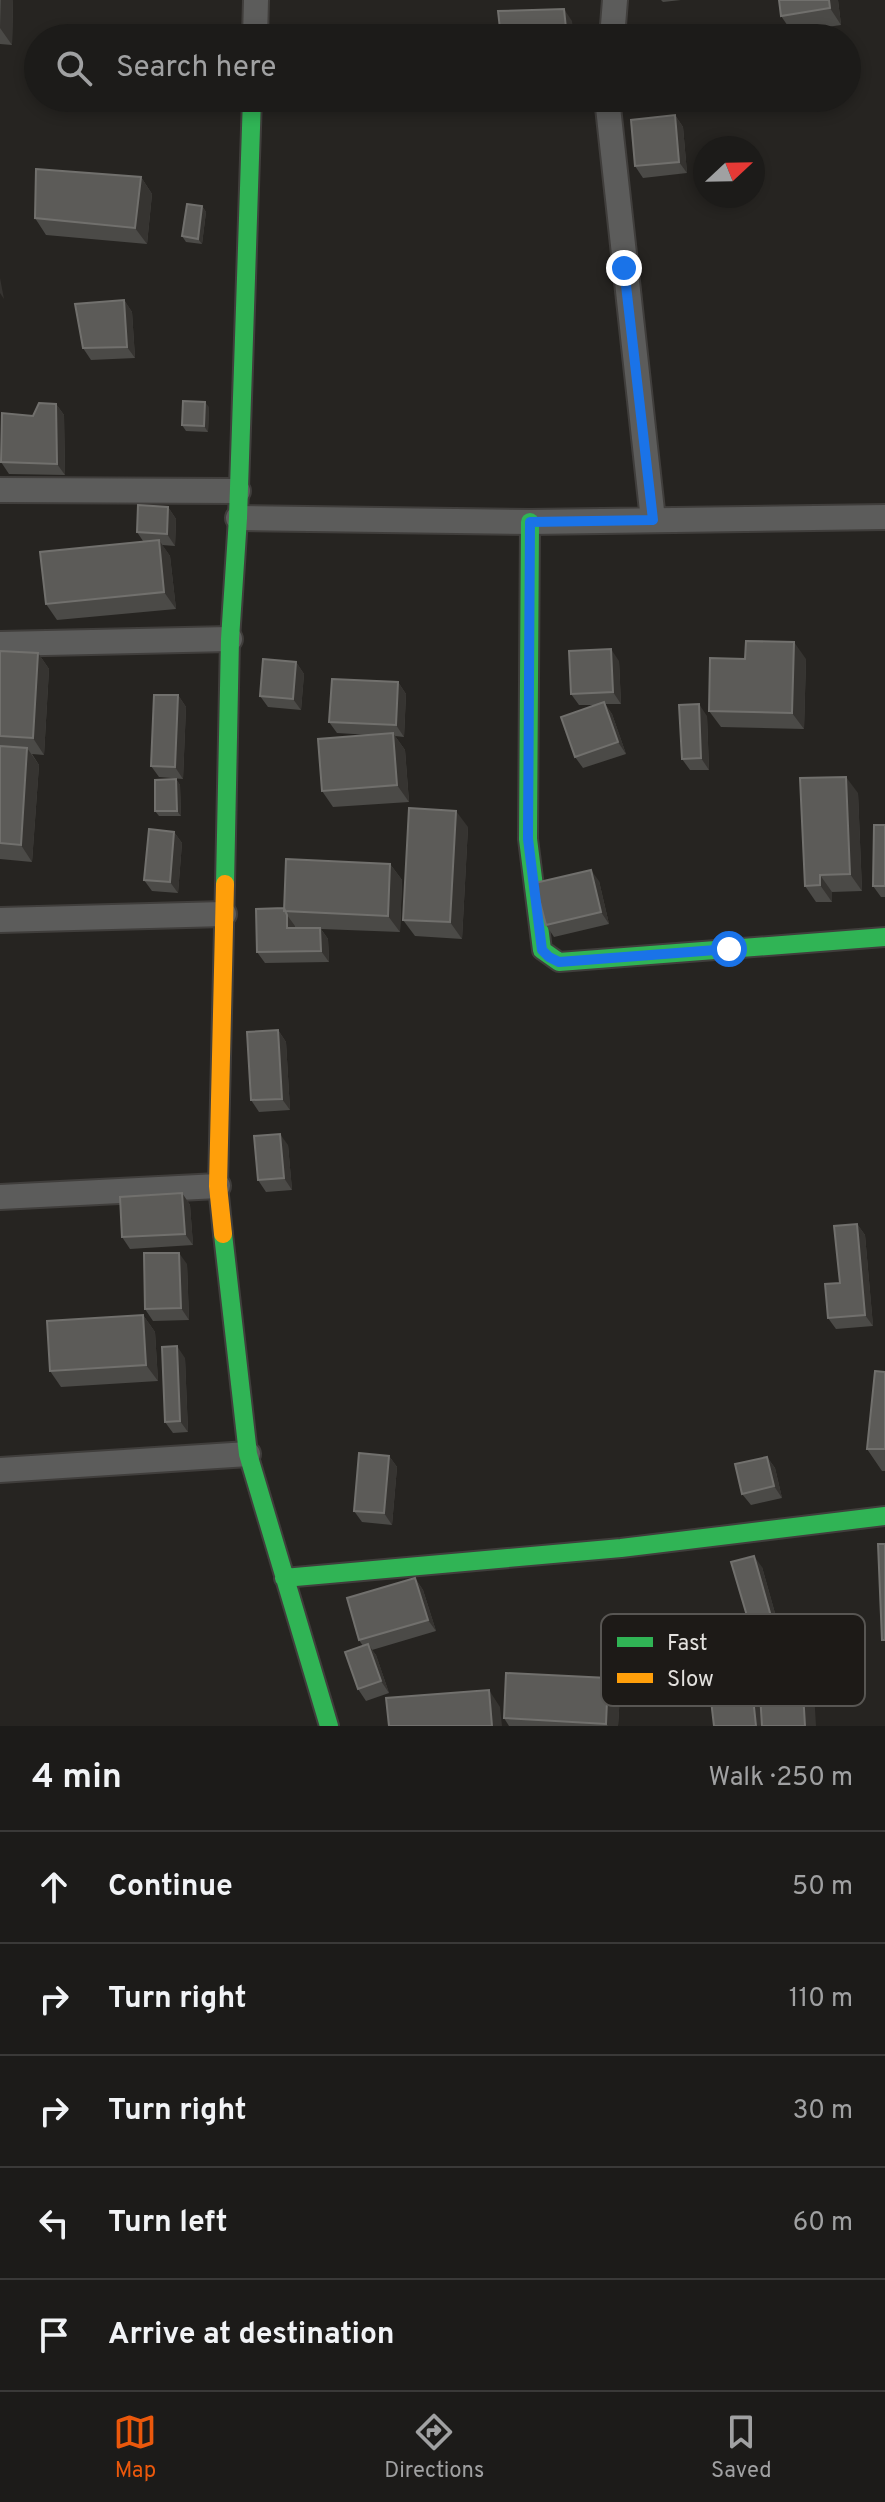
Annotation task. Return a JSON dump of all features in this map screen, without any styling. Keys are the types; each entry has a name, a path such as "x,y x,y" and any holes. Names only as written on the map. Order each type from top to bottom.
{"street":[{"path":"255,24 256,0"},
{"path":"613,24 615,0"},
{"path":"252,112 238,518 230,639 218,1186 248,1454 329,1726"},
{"path":"609,112 653,520"},
{"path":"0,490 238,491"},
{"path":"238,518 530,522 885,517"},
{"path":"530,522 528,839 542,950 559,962 885,937"},
{"path":"0,644 230,639"},
{"path":"0,920 224,914"},
{"path":"0,1197 218,1186"},
{"path":"0,1470 248,1454"},
{"path":"284,1578 621,1548 885,1516"}],"building":[{"path":"779,0 829,0 830,8 781,16"},
{"path":"564,9 566,24 499,24 498,11"},
{"path":"675,115 679,162 635,166 631,120"},
{"path":"36,169 141,177 135,228 35,218"},
{"path":"187,204 202,206 198,239 182,236"},
{"path":"124,300 127,347 83,348 75,304"},
{"path":"183,401 205,402 204,426 182,425"},
{"path":"39,403 56,404 57,464 1,462 2,413 33,416"},
{"path":"138,505 168,507 167,534 137,532"},
{"path":"159,540 164,592 46,604 40,552"},
{"path":"746,641 794,642 792,713 709,711 710,658 745,659"},
{"path":"611,649 613,692 571,694 569,651"},
{"path":"0,651 38,653 33,738 0,736"},
{"path":"263,659 296,662 293,699 260,696"},
{"path":"332,679 398,682 396,725 329,722"},
{"path":"154,695 178,695 175,767 151,766"},
{"path":"604,702 618,742 575,757 561,717"},
{"path":"699,704 701,758 682,759 679,705"},
{"path":"393,733 397,785 322,791 318,739"},
{"path":"0,746 27,748 21,845 0,843"},
{"path":"846,777 850,874 820,875 820,885 805,886 800,778"},
{"path":"176,779 177,811 155,811 155,780"},
{"path":"409,808 456,811 450,922 403,920"},
{"path":"874,825 885,825 885,886 873,886"},
{"path":"149,829 174,832 170,882 144,880"},
{"path":"286,859 390,864 388,916 284,911"},
{"path":"591,870 601,912 546,925 535,883"},
{"path":"284,908 287,928 320,928 321,951 257,952 256,909"},
{"path":"278,1030 282,1099 251,1100 247,1032"},
{"path":"280,1134 284,1178 258,1180 254,1136"},
{"path":"182,1193 185,1234 122,1237 120,1197"},
{"path":"857,1224 865,1315 828,1318 825,1284 840,1283 834,1226"},
{"path":"144,1253 179,1253 181,1308 145,1309"},
{"path":"143,1315 146,1365 50,1371 47,1321"},
{"path":"177,1346 180,1421 165,1422 162,1347"},
{"path":"875,1371 885,1372 885,1449 867,1449"},
{"path":"359,1453 389,1456 384,1513 354,1511"},
{"path":"767,1457 774,1486 742,1494 735,1464"},
{"path":"878,1544 885,1544 885,1640 882,1640"},
{"path":"754,1556 770,1614 746,1614 731,1562"},
{"path":"415,1578 428,1620 359,1640 347,1598"},
{"path":"368,1644 381,1681 358,1689 345,1652"},
{"path":"506,1673 601,1678 601,1706 607,1706 606,1724 504,1718"},
{"path":"489,1690 492,1726 389,1726 386,1698"},
{"path":"712,1706 754,1706 756,1726 714,1726"},
{"path":"761,1706 804,1706 805,1726 762,1726"}],"traffic: fast":[{"path":"225,884 230,639 238,518 252,112"},
{"path":"530,522 528,839 542,950 559,962 885,937"},
{"path":"223,1234 248,1454 329,1726"},
{"path":"284,1578 621,1548 885,1516"}],"traffic: slow":[{"path":"223,1234 218,1186 225,884"}],"route":[{"path":"624,268 653,520 530,522 528,839 542,950 559,962 729,949"}]}
